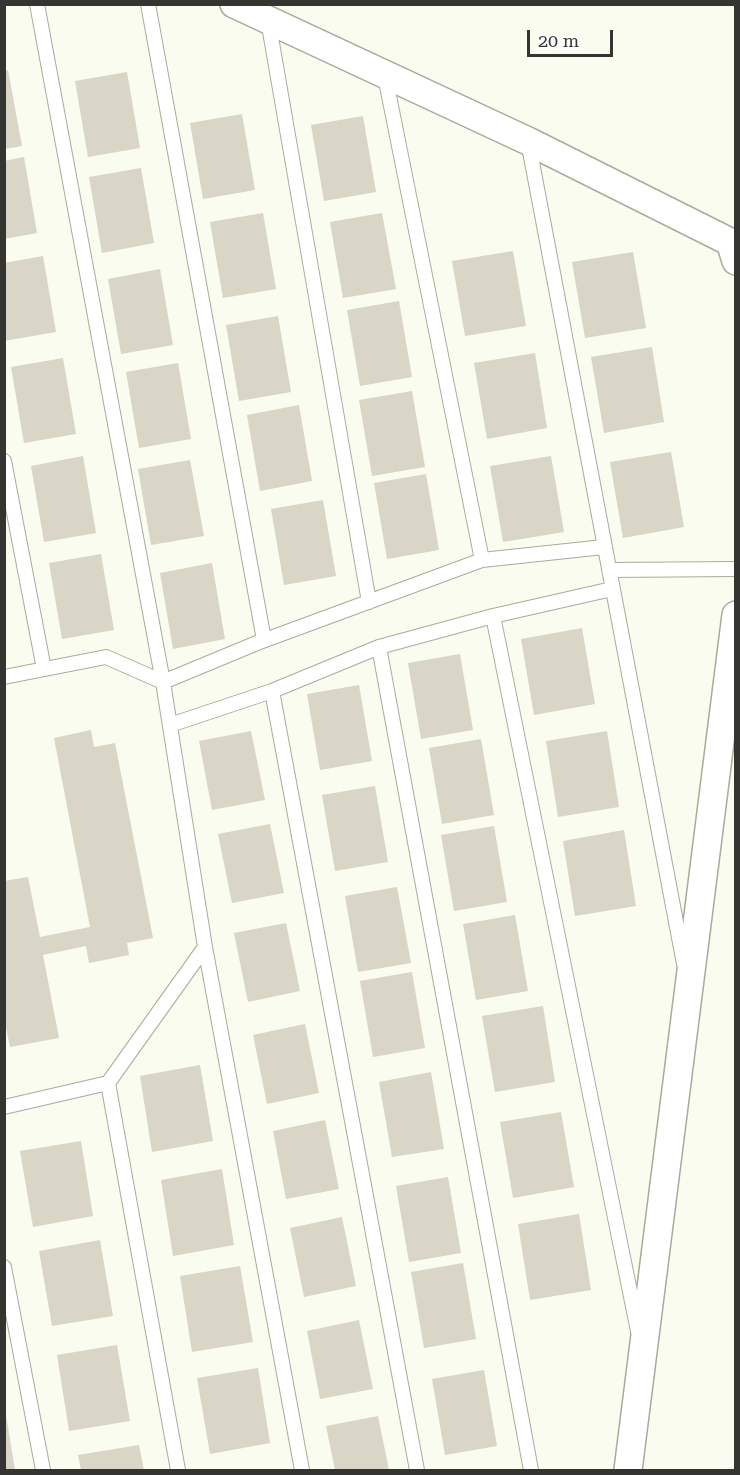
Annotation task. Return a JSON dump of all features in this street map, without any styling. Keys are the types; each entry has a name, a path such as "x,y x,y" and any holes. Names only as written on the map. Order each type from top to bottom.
{"street":[{"path":"234,4 528,141 730,242 735,261"},
{"path":"628,1470 735,615"}],"lane":[{"path":"38,4 170,725 205,947 302,1470"},
{"path":"148,4 264,640"},
{"path":"268,20 369,602"},
{"path":"385,76 482,560"},
{"path":"528,141 688,991"},
{"path":"4,461 44,669"},
{"path":"4,677 106,657 162,682 264,640 482,560 604,547"},
{"path":"609,570 735,569"},
{"path":"170,725 272,691 379,647 494,616 612,589"},
{"path":"494,616 643,1356"},
{"path":"379,647 531,1470"},
{"path":"272,691 417,1470"},
{"path":"4,1107 108,1083 205,947"},
{"path":"108,1083 178,1470"},
{"path":"4,1267 43,1470"}],"building":[{"path":"8,70 22,146 5,149 5,71"},
{"path":"127,72 140,148 88,157 75,81"},
{"path":"242,114 255,190 203,199 190,123"},
{"path":"363,116 376,192 324,201 311,125"},
{"path":"24,157 37,233 4,239 4,161"},
{"path":"141,168 154,243 102,253 89,177"},
{"path":"263,213 276,289 223,298 210,222"},
{"path":"382,213 396,289 343,298 330,222"},
{"path":"513,251 526,326 465,336 452,261"},
{"path":"633,252 646,328 585,338 572,262"},
{"path":"43,256 56,332 4,341 4,263"},
{"path":"160,269 173,345 121,354 108,279"},
{"path":"399,301 412,377 360,386 347,310"},
{"path":"278,316 291,392 239,401 226,325"},
{"path":"652,347 664,422 604,433 591,357"},
{"path":"535,353 547,428 487,439 474,363"},
{"path":"63,358 76,434 24,443 11,367"},
{"path":"178,363 191,439 139,448 126,372"},
{"path":"412,391 425,467 372,476 359,400"},
{"path":"299,405 312,481 260,491 247,415"},
{"path":"671,452 684,527 623,538 610,462"},
{"path":"83,456 96,533 44,542 31,466"},
{"path":"551,456 564,532 503,542 490,466"},
{"path":"190,460 204,536 151,545 138,469"},
{"path":"426,474 439,550 387,559 374,483"},
{"path":"323,500 336,576 284,585 271,509"},
{"path":"101,554 114,630 62,639 49,563"},
{"path":"212,563 225,639 173,649 160,573"},
{"path":"582,628 595,704 534,715 521,639"},
{"path":"460,654 473,730 421,739 408,663"},
{"path":"359,685 372,761 320,770 307,694"},
{"path":"91,730 94,747 115,743 153,938 127,943 129,955 89,963 86,946 43,955 59,1038 10,1047 4,1018 4,881 28,877 40,937 90,927 54,738"},
{"path":"251,731 265,800 212,810 199,741"},
{"path":"607,731 619,807 558,817 546,741"},
{"path":"481,739 494,815 442,824 429,748"},
{"path":"375,786 388,862 335,871 322,795"},
{"path":"270,824 284,893 232,903 218,834"},
{"path":"494,826 507,902 454,911 441,835"},
{"path":"624,830 636,906 575,916 563,841"},
{"path":"397,887 411,963 358,972 345,896"},
{"path":"515,915 528,991 476,1000 463,924"},
{"path":"286,923 300,991 248,1002 234,933"},
{"path":"412,972 425,1048 373,1057 360,981"},
{"path":"543,1006 555,1082 495,1092 482,1016"},
{"path":"305,1024 319,1093 267,1104 253,1035"},
{"path":"200,1065 213,1141 152,1152 140,1076"},
{"path":"431,1072 444,1149 392,1157 379,1082"},
{"path":"561,1112 574,1187 513,1198 500,1122"},
{"path":"325,1120 339,1189 286,1199 273,1131"},
{"path":"81,1141 93,1216 33,1227 20,1151"},
{"path":"222,1169 234,1245 173,1256 161,1180"},
{"path":"448,1177 461,1253 409,1262 396,1186"},
{"path":"579,1214 591,1290 530,1300 518,1224"},
{"path":"342,1217 356,1286 304,1297 290,1228"},
{"path":"100,1240 113,1316 52,1326 39,1251"},
{"path":"463,1263 476,1339 424,1348 411,1272"},
{"path":"240,1266 253,1342 192,1352 180,1276"},
{"path":"359,1320 373,1389 320,1399 307,1331"},
{"path":"117,1345 130,1421 69,1431 57,1355"},
{"path":"258,1368 270,1443 210,1454 197,1378"},
{"path":"484,1370 497,1446 445,1455 432,1379"},
{"path":"4,1415 6,1415 15,1470 4,1470"},
{"path":"378,1416 389,1470 335,1470 326,1426"},
{"path":"139,1445 144,1470 81,1470 78,1455"}]}
